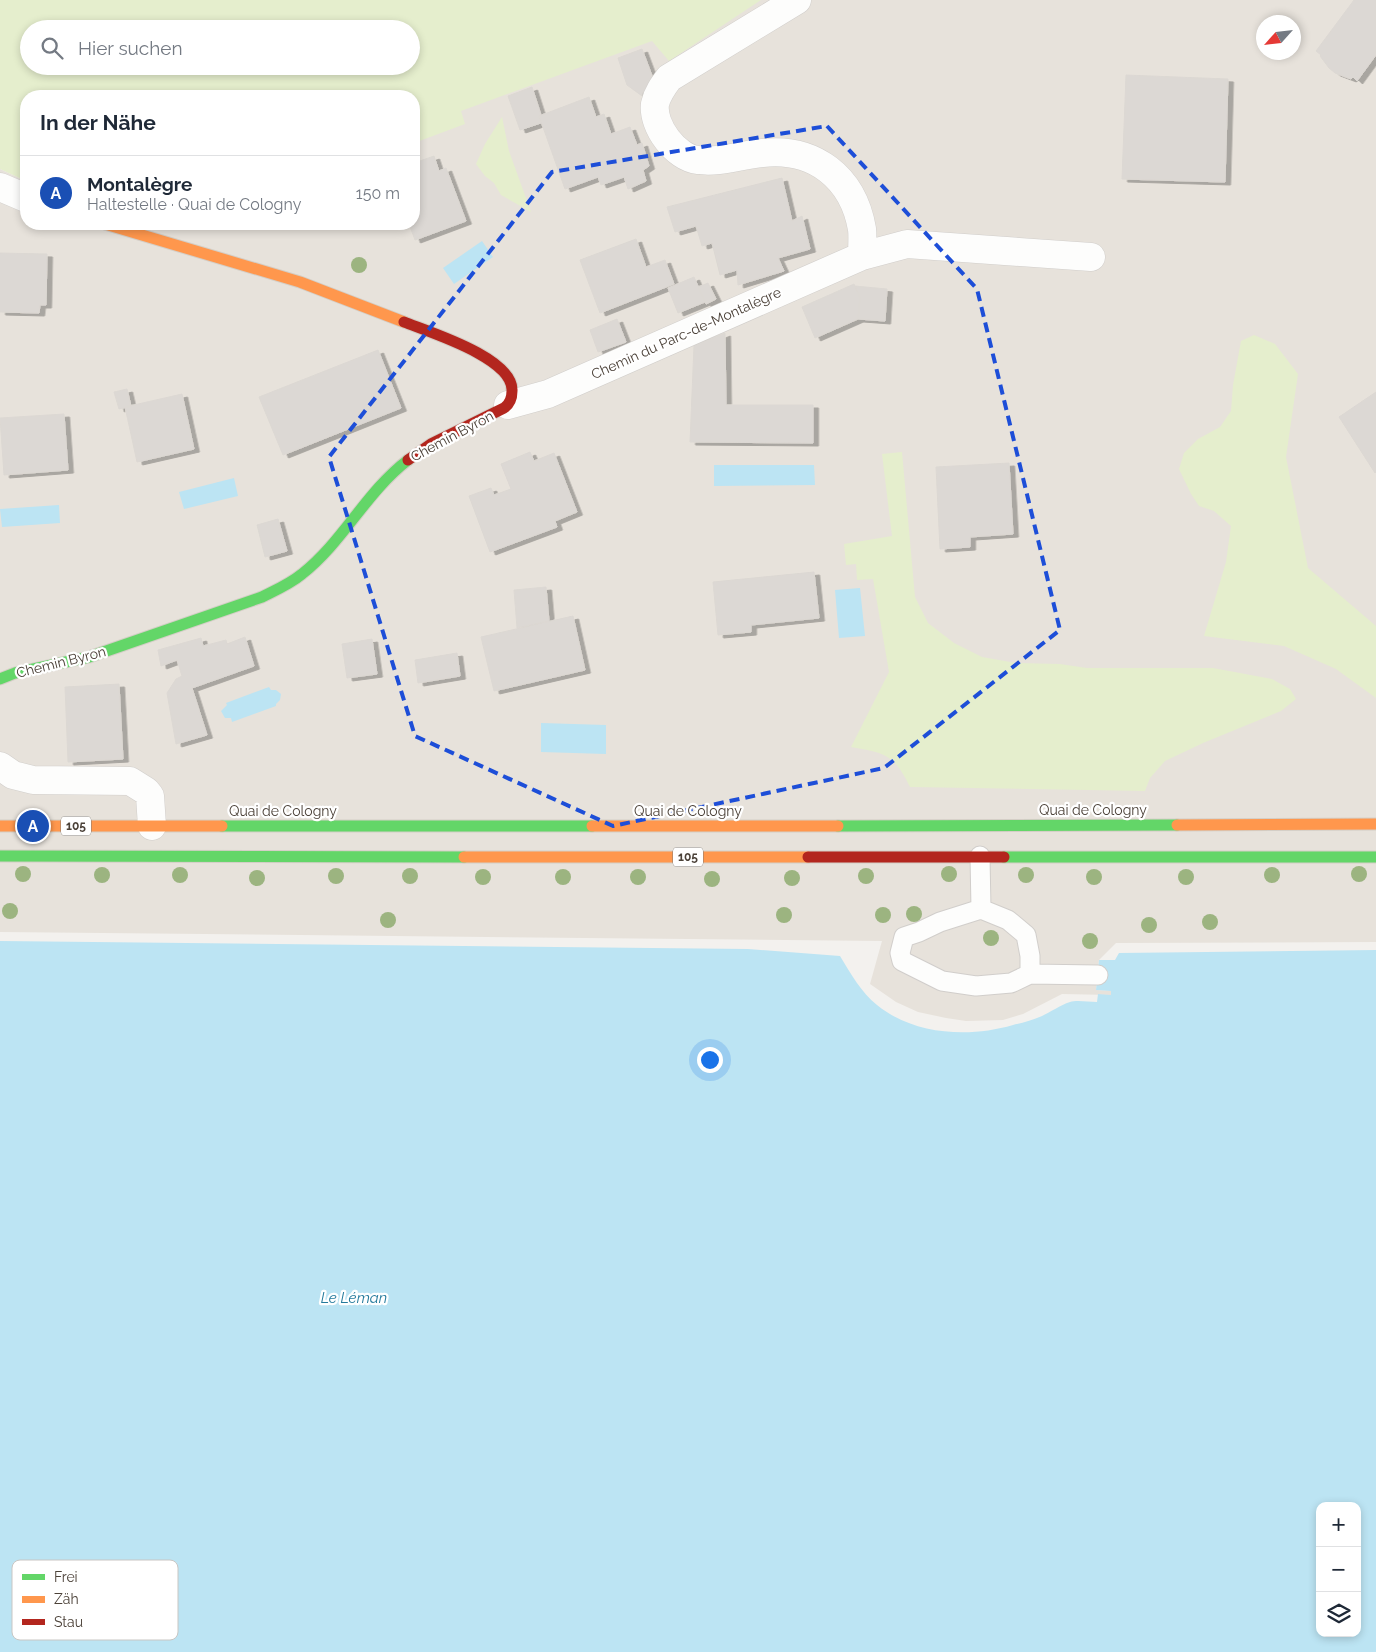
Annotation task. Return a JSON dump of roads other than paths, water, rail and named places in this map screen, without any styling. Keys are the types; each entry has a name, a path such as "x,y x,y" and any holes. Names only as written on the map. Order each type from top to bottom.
{"main road":[{"name":"Chemin Byron","path":"0,679 15,672 89,658 262,597 284,587 309,569 333,544 382,482 399,466 416,453 508,405 512,395 511,382 505,373 482,355 459,344 300,282 125,230"},
{"name":"Quai de Cologny","path":"0,826 153,834 889,826 1376,824"},
{"path":"153,834 170,857"},
{"name":"105","path":"0,856 1376,856"}],"street":[{"path":"797,0 669,78 662,86 655,104 657,121 669,142 678,151 695,160 720,160 761,153 781,152 795,154 812,160 833,172 849,192 856,207 862,230 862,256"},
{"path":"0,187 20,195"},
{"name":"Chemin du Parc-de-Montalègre","path":"508,405 548,394 862,256 907,244 1092,257"},
{"path":"0,766 13,775 33,780 130,781 146,791 150,796 153,834"}],"lane":[{"path":"980,856 981,909"},
{"path":"1030,974 1030,956 1026,935 1008,920 981,909 940,922 904,937 900,953 902,961 942,981 976,986 1010,983 1030,974 1098,975"}],"water":[{"path":"482,241 493,257 454,284 443,268"},
{"path":"714,465 814,465 815,485 714,486"},
{"path":"234,478 238,496 184,509 179,492"},
{"path":"59,505 60,523 2,527 0,509"},
{"path":"860,588 865,636 839,638 835,590"},
{"path":"269,687 271,690 276,690 281,694 276,706 232,722 231,718 225,718 221,711 227,705 226,703"},
{"path":"541,723 606,725 606,754 541,752"},
{"name":"Le Léman","path":"0,941 748,949 840,956 866,994 877,1005 892,1015 908,1023 925,1028 960,1032 978,1032 1024,1022 1042,1016 1070,1002 1097,1002 1098,994 1111,995 1111,991 1096,990 1099,960 1115,960 1119,953 1376,950 1376,1652 0,1652"}],"place":[{"name":"Montalègre","path":"33,826"}]}
